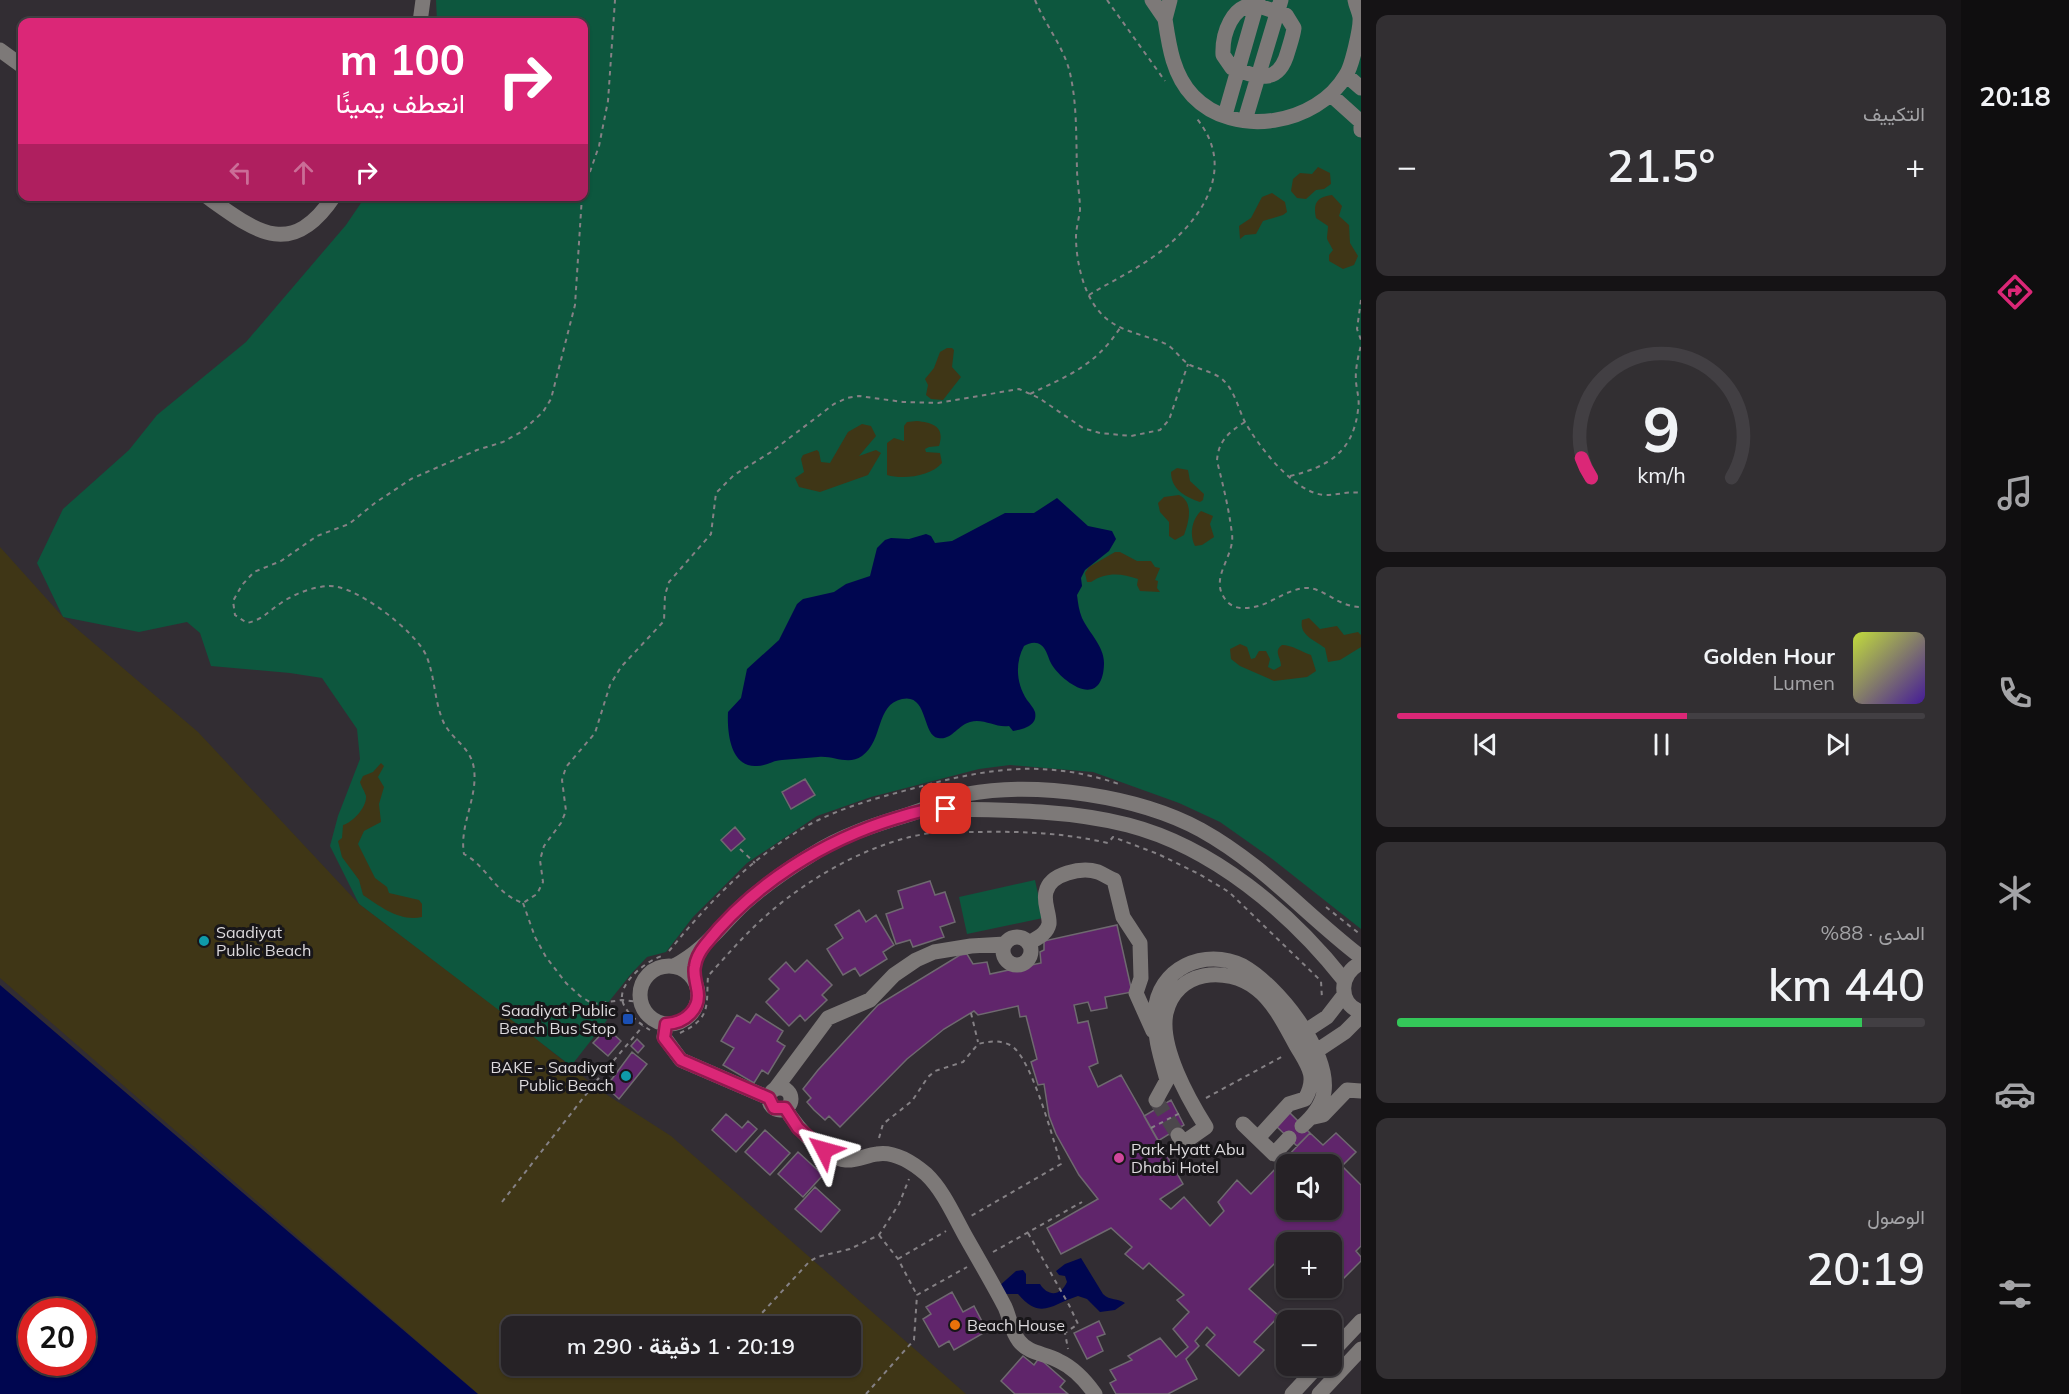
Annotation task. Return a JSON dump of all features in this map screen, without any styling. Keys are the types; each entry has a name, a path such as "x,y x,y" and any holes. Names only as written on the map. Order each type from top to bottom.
{"street":[{"path":"421,18 423,0"},
{"path":"1152,0 1165,19 1172,57 1186,87 1202,104 1225,115 1245,120 1263,121 1290,117 1315,106 1331,95 1346,75 1356,44 1361,18 1355,0"},
{"path":"1165,19 1170,0"},
{"path":"1225,115 1257,3 1279,6 1287,15 1293,28 1285,63 1276,74 1267,77 1238,70"},
{"path":"1245,120 1279,6"},
{"path":"0,50 18,63"},
{"path":"1346,75 1361,88"},
{"path":"1331,95 1361,122 1361,130"},
{"path":"213,201 248,226 274,234 294,232 310,224 318,218 330,201"},
{"path":"674,966 703,948 744,904 812,854 849,835 929,808 948,799 993,790 1069,793 1131,802 1169,815 1202,830 1253,863 1298,900 1334,937 1361,957"},
{"path":"1094,819 1096,797"},
{"path":"929,808 1070,814 1128,825 1171,840 1225,870 1271,904 1301,932 1344,987 1351,1007 1361,1014 1346,1032 1303,1046"},
{"path":"1029,943 1044,933 1049,923 1045,905 1046,890 1053,880 1080,871 1096,872 1114,880 1123,917 1140,943 1141,978 1136,993 1155,1036 1167,1080 1156,1100"},
{"path":"1014,937 1025,939 1029,943 1031,955 1028,960 1018,966 1007,961 1003,950 1005,944 1014,937"},
{"path":"773,1093 828,1018 870,1000 894,975 916,960 934,952 971,946 1005,944"},
{"path":"665,1031 683,1020 695,1007 698,999 695,966 703,948"},
{"path":"1155,1036 1156,1005 1166,983 1174,972 1189,963 1220,958 1240,965 1276,992 1303,1046 1312,1087 1305,1099 1289,1104 1258,1138"},
{"path":"1303,1046 1327,1017 1352,967 1361,963"},
{"path":"695,982 684,970 674,966 660,966 645,976 639,993 640,1002 650,1017 665,1031 681,1060 773,1093 788,1091 789,1104 785,1108 798,1128 808,1138 838,1158 847,1161 878,1153 896,1156 914,1166 936,1187 958,1223 1006,1309 1020,1342 1028,1350 1058,1360 1068,1366 1080,1375 1095,1394"},
{"path":"1178,1135 1183,1143 1206,1127 1175,1065 1168,1042 1166,1015 1172,997 1185,982 1201,975 1225,974 1257,989 1323,1071 1324,1092 1307,1122 1323,1115 1347,1090 1361,1091"},
{"path":"1243,1124 1274,1154 1289,1138"},
{"path":"1342,1341 1361,1321"},
{"path":"1319,1394 1361,1349"},
{"path":"1292,1394 1309,1376"}],"path":[{"path":"588,178 599,146 608,101 615,0"},
{"path":"1035,0 1068,62 1072,80 1077,125 1080,210 1076,236 1083,277 1097,309 1108,321 1137,336 1168,345 1188,364 1222,379 1229,387 1245,422 1265,451 1290,476 1312,492 1324,495 1349,491 1361,493"},
{"path":"1107,0 1170,87"},
{"path":"1089,295 1165,248 1202,207 1213,181 1215,153 1211,139 1194,116"},
{"path":"523,903 509,898 473,859 464,854 464,828 474,786 472,756 448,732 441,718 434,676 424,652 409,634 385,611 361,597 330,585 303,592 281,603 261,620 247,623 235,615 233,601 242,585 254,572 281,561 317,536 336,531 349,524 411,479 477,450 503,442 521,432 543,412 551,399 575,305 582,201"},
{"path":"1361,300 1357,329 1361,340"},
{"path":"1030,394 1086,366 1108,346 1120,327"},
{"path":"1290,476 1316,470 1329,462 1341,451 1348,439 1359,410 1356,381 1361,345"},
{"path":"523,903 537,894 543,882 540,860 544,846 561,824 566,811 562,780 566,767 595,733 610,686 621,667 664,621 665,595 669,582 711,534 716,493 734,475 771,452 834,404 847,398 860,396 903,402 938,403 1019,389 1083,428 1116,436 1149,434 1160,430 1169,420 1188,364"},
{"path":"1245,422 1230,431 1221,441 1217,452 1233,536 1220,574 1221,594 1228,604 1242,609 1260,607 1294,590 1308,588 1349,607 1361,607"},
{"path":"1126,787 1089,774 1056,770 1016,768 985,770 884,796 822,818 796,832 755,862 696,916 665,956 655,958 640,968 626,986 622,1000 628,1011 643,1026 676,1035 696,1025 708,1006 708,976 749,932 790,897 838,867 888,844 931,833 1021,831 1078,837 1108,843 1113,837 1158,854 1229,892 1321,981 1322,1000 1327,1017"},
{"path":"740,849 755,862"},
{"path":"1320,902 1361,935"},
{"path":"523,903 535,937 546,957 566,983 593,1004 622,1000 640,1002"},
{"path":"971,1013 978,1044"},
{"path":"502,1202 598,1079 643,1026"},
{"path":"878,1153 883,1124 912,1101 928,1077 935,1071 963,1062 978,1044 998,1041 1012,1046 1019,1052 1029,1069 1061,1164 898,1258"},
{"path":"1151,1128 1303,1046"},
{"path":"759,1316 809,1262 879,1235 899,1204 914,1166"},
{"path":"1028,1233 1078,1324 1065,1333 1068,1366"},
{"path":"879,1235 898,1258 917,1295"},
{"path":"866,1394 906,1349"}],"green space":[{"path":"436,0 1361,0 1361,929 1271,858 1220,822 1179,803 1093,772 1010,765 979,769 871,797 817,816 747,863 693,917 666,952 647,957 631,974 599,1014 607,1020 571,1066 359,904 330,846 338,816 360,759 357,729 322,678 211,666 200,633 187,622 139,632 63,617 37,563 63,509 129,450 157,415 246,342 346,225 362,201 588,201 588,18 437,18"},
{"path":"1035,880 1043,918 967,934 959,897"}],"sand":[{"path":"1318,167 1330,173 1331,184 1324,189 1316,190 1306,199 1297,198 1291,191 1293,179 1300,173 1312,174"},
{"path":"1272,193 1285,202 1287,212 1263,221 1256,234 1245,235 1240,239 1239,226 1251,218 1262,197"},
{"path":"1332,195 1342,206 1339,216 1349,225 1350,243 1358,256 1354,265 1343,269 1329,261 1329,255 1333,250 1327,239 1328,226 1316,218 1315,213 1319,199"},
{"path":"947,348 954,350 952,367 961,377 943,400 931,399 926,395 928,385 925,379 934,368 940,352"},
{"path":"917,421 933,425 939,430 939,446 925,449 926,452 940,453 942,463 931,471 917,476 887,475 887,443 894,438 904,441 904,426 907,422"},
{"path":"862,424 871,426 876,436 859,456 876,450 881,453 868,475 820,492 799,487 795,478 804,472 801,459 803,455 817,450 821,462 830,463 848,432"},
{"path":"1177,468 1188,470 1190,481 1204,494 1203,500 1200,502 1189,498 1176,488 1171,472"},
{"path":"1179,495 1187,502 1189,518 1184,535 1175,540 1169,536 1169,522 1160,512 1158,503 1164,497"},
{"path":"1201,511 1213,516 1210,524 1214,537 1202,545 1195,546 1192,527"},
{"name":"Saadiyat Public Beach","path":"0,547 63,617 198,732 359,904 601,1091 671,1136 966,1394 478,1394 0,978"},
{"path":"1115,552 1120,552 1137,561 1151,561 1155,567 1160,568 1155,580 1158,581 1157,588 1160,592 1140,591 1137,585 1138,579 1120,575 1108,575 1087,582 1085,573 1089,567"},
{"path":"1309,618 1320,629 1337,626 1344,635 1358,632 1361,635 1361,647 1340,660 1328,662 1325,648 1308,637 1303,630 1302,620"},
{"path":"1240,644 1247,647 1251,659 1255,658 1259,651 1266,651 1270,659 1268,667 1274,670 1281,666 1279,648 1282,645 1293,647 1311,655 1316,671 1307,677 1274,681 1240,666 1231,659 1230,649"},
{"path":"381,763 384,766 378,777 384,787 379,804 381,822 364,831 358,844 375,878 387,887 389,893 419,900 422,904 422,917 398,915 363,895 359,880 342,857 338,841 342,838 343,825 359,814 366,800 360,782 363,776 373,772"}],"shaded area":[{"path":"1057,498 1088,526 1112,531 1116,539 1109,551 1085,570 1081,578 1082,586 1077,595 1082,618 1099,645 1103,657 1103,675 1095,688 1089,690 1075,686 1056,670 1043,647 1037,643 1030,643 1024,646 1018,666 1023,693 1035,712 1034,721 1025,728 1013,731 1009,726 975,721 966,724 947,737 938,738 929,730 921,708 916,702 902,699 887,708 874,741 869,749 857,759 818,757 779,760 759,766 747,764 735,754 728,728 728,712 741,698 747,669 779,640 797,604 803,599 834,592 846,584 870,576 877,548 885,540 909,539 926,534 931,536 935,543 952,541 1005,513 1034,513"},
{"path":"0,985 478,1394 0,1394"},
{"path":"1081,1258 1103,1294 1108,1298 1125,1303 1115,1310 1100,1312 1087,1299 1078,1296 1040,1309 1033,1307 1018,1294 1001,1294 998,1287 1016,1271 1023,1270 1026,1274 1026,1284 1040,1284 1050,1293 1058,1292 1067,1282 1065,1276 1059,1275 1056,1271 1065,1264"}],"building":[{"path":"805,779 815,795 791,809 782,792"},
{"path":"735,827 745,839 731,851 721,840"},
{"path":"930,881 935,895 945,892 955,922 940,927 944,937 913,947 910,940 896,944 886,914 903,908 898,891"},
{"path":"859,910 866,922 876,915 894,945 883,952 887,959 860,976 855,968 843,975 827,949 843,938 835,925"},
{"name":"Park Hyatt Abu Dhabi Hotel","path":"1117,925 1132,992 1105,997 1107,1008 1091,1011 1088,1002 1074,1005 1078,1023 1088,1021 1098,1063 1089,1067 1098,1087 1121,1075 1183,1184 1160,1199 1171,1209 1184,1197 1210,1226 1224,1211 1218,1202 1237,1180 1251,1194 1276,1168 1276,1220 1342,1220 1342,1166 1361,1185 1361,1246 1356,1251 1361,1261 1342,1280 1342,1232 1276,1232 1276,1262 1249,1289 1276,1313 1276,1319 1254,1342 1264,1350 1239,1376 1206,1345 1215,1335 1207,1327 1195,1341 1199,1346 1186,1359 1197,1379 1168,1394 1116,1394 1110,1383 1116,1380 1110,1370 1132,1360 1128,1356 1160,1338 1176,1357 1188,1347 1173,1329 1189,1312 1177,1300 1184,1295 1149,1263 1143,1269 1125,1254 1132,1247 1111,1228 1061,1254 1047,1228 1098,1199 1079,1175 1056,1134 1049,1116 1044,1084 1038,1085 1031,1062 1037,1059 1026,1016 1020,1017 1018,1006 978,1015 974,1011 944,1029 907,1059 840,1127 829,1116 825,1120 807,1102 811,1098 803,1089 878,1005 960,955 967,954 973,964 987,962 990,974 1041,963 1040,952 1044,950 1044,941"},
{"path":"807,960 832,985 822,995 827,1000 805,1021 800,1015 789,1026 766,1002 779,989 769,979 786,962 795,972"},
{"path":"756,1014 783,1031 777,1041 785,1046 768,1074 762,1070 754,1083 723,1065 734,1048 721,1041 737,1015 750,1023"},
{"path":"607,1028 621,1041 608,1056 593,1043"},
{"path":"637,1039 644,1046 638,1053 631,1046"},
{"name":"BAKE - Saadiyat Public Beach","path":"632,1052 647,1064 619,1099 606,1087"},
{"path":"1171,1100 1184,1125 1158,1141 1144,1116"},
{"path":"1289,1112 1310,1133 1297,1146 1276,1126"},
{"path":"726,1114 742,1128 748,1121 757,1129 736,1152 712,1130"},
{"path":"765,1130 790,1153 770,1175 745,1152"},
{"name":"Park Hyatt Abu Dhabi Hotel","path":"1310,1133 1323,1145 1336,1133 1356,1152 1342,1166 1342,1154 1290,1154"},
{"path":"798,1152 823,1175 803,1197 778,1174"},
{"path":"815,1187 840,1210 821,1232 795,1209"},
{"name":"Beach House","path":"952,1292 963,1312 974,1306 987,1331 954,1350 949,1341 939,1347 923,1319 931,1314 926,1307"},
{"path":"1099,1321 1105,1334 1097,1337 1103,1351 1087,1359 1074,1333"},
{"path":"1023,1356 1034,1365 1039,1358 1065,1381 1060,1387 1068,1394 1015,1394 1001,1381"}],"tunnel":[{"path":"1156,1100 1178,1135"}],"place":[{"name":"Saadiyat Public Beach","path":"204,941"},
{"name":"Saadiyat Public Beach Bus Stop","path":"628,1019"},
{"name":"BAKE - Saadiyat Public Beach","path":"626,1076"},
{"name":"Park Hyatt Abu Dhabi Hotel","path":"1119,1158"},
{"name":"Beach House","path":"955,1325"}],"route":[{"path":"824,1150 798,1128 785,1108 780,1110 774,1108 769,1098 681,1060 664,1038 666,1024 675,1024 683,1020 695,1007 698,999 695,966 703,948 744,904 766,886 812,854 849,835 929,808 946,809"}]}
